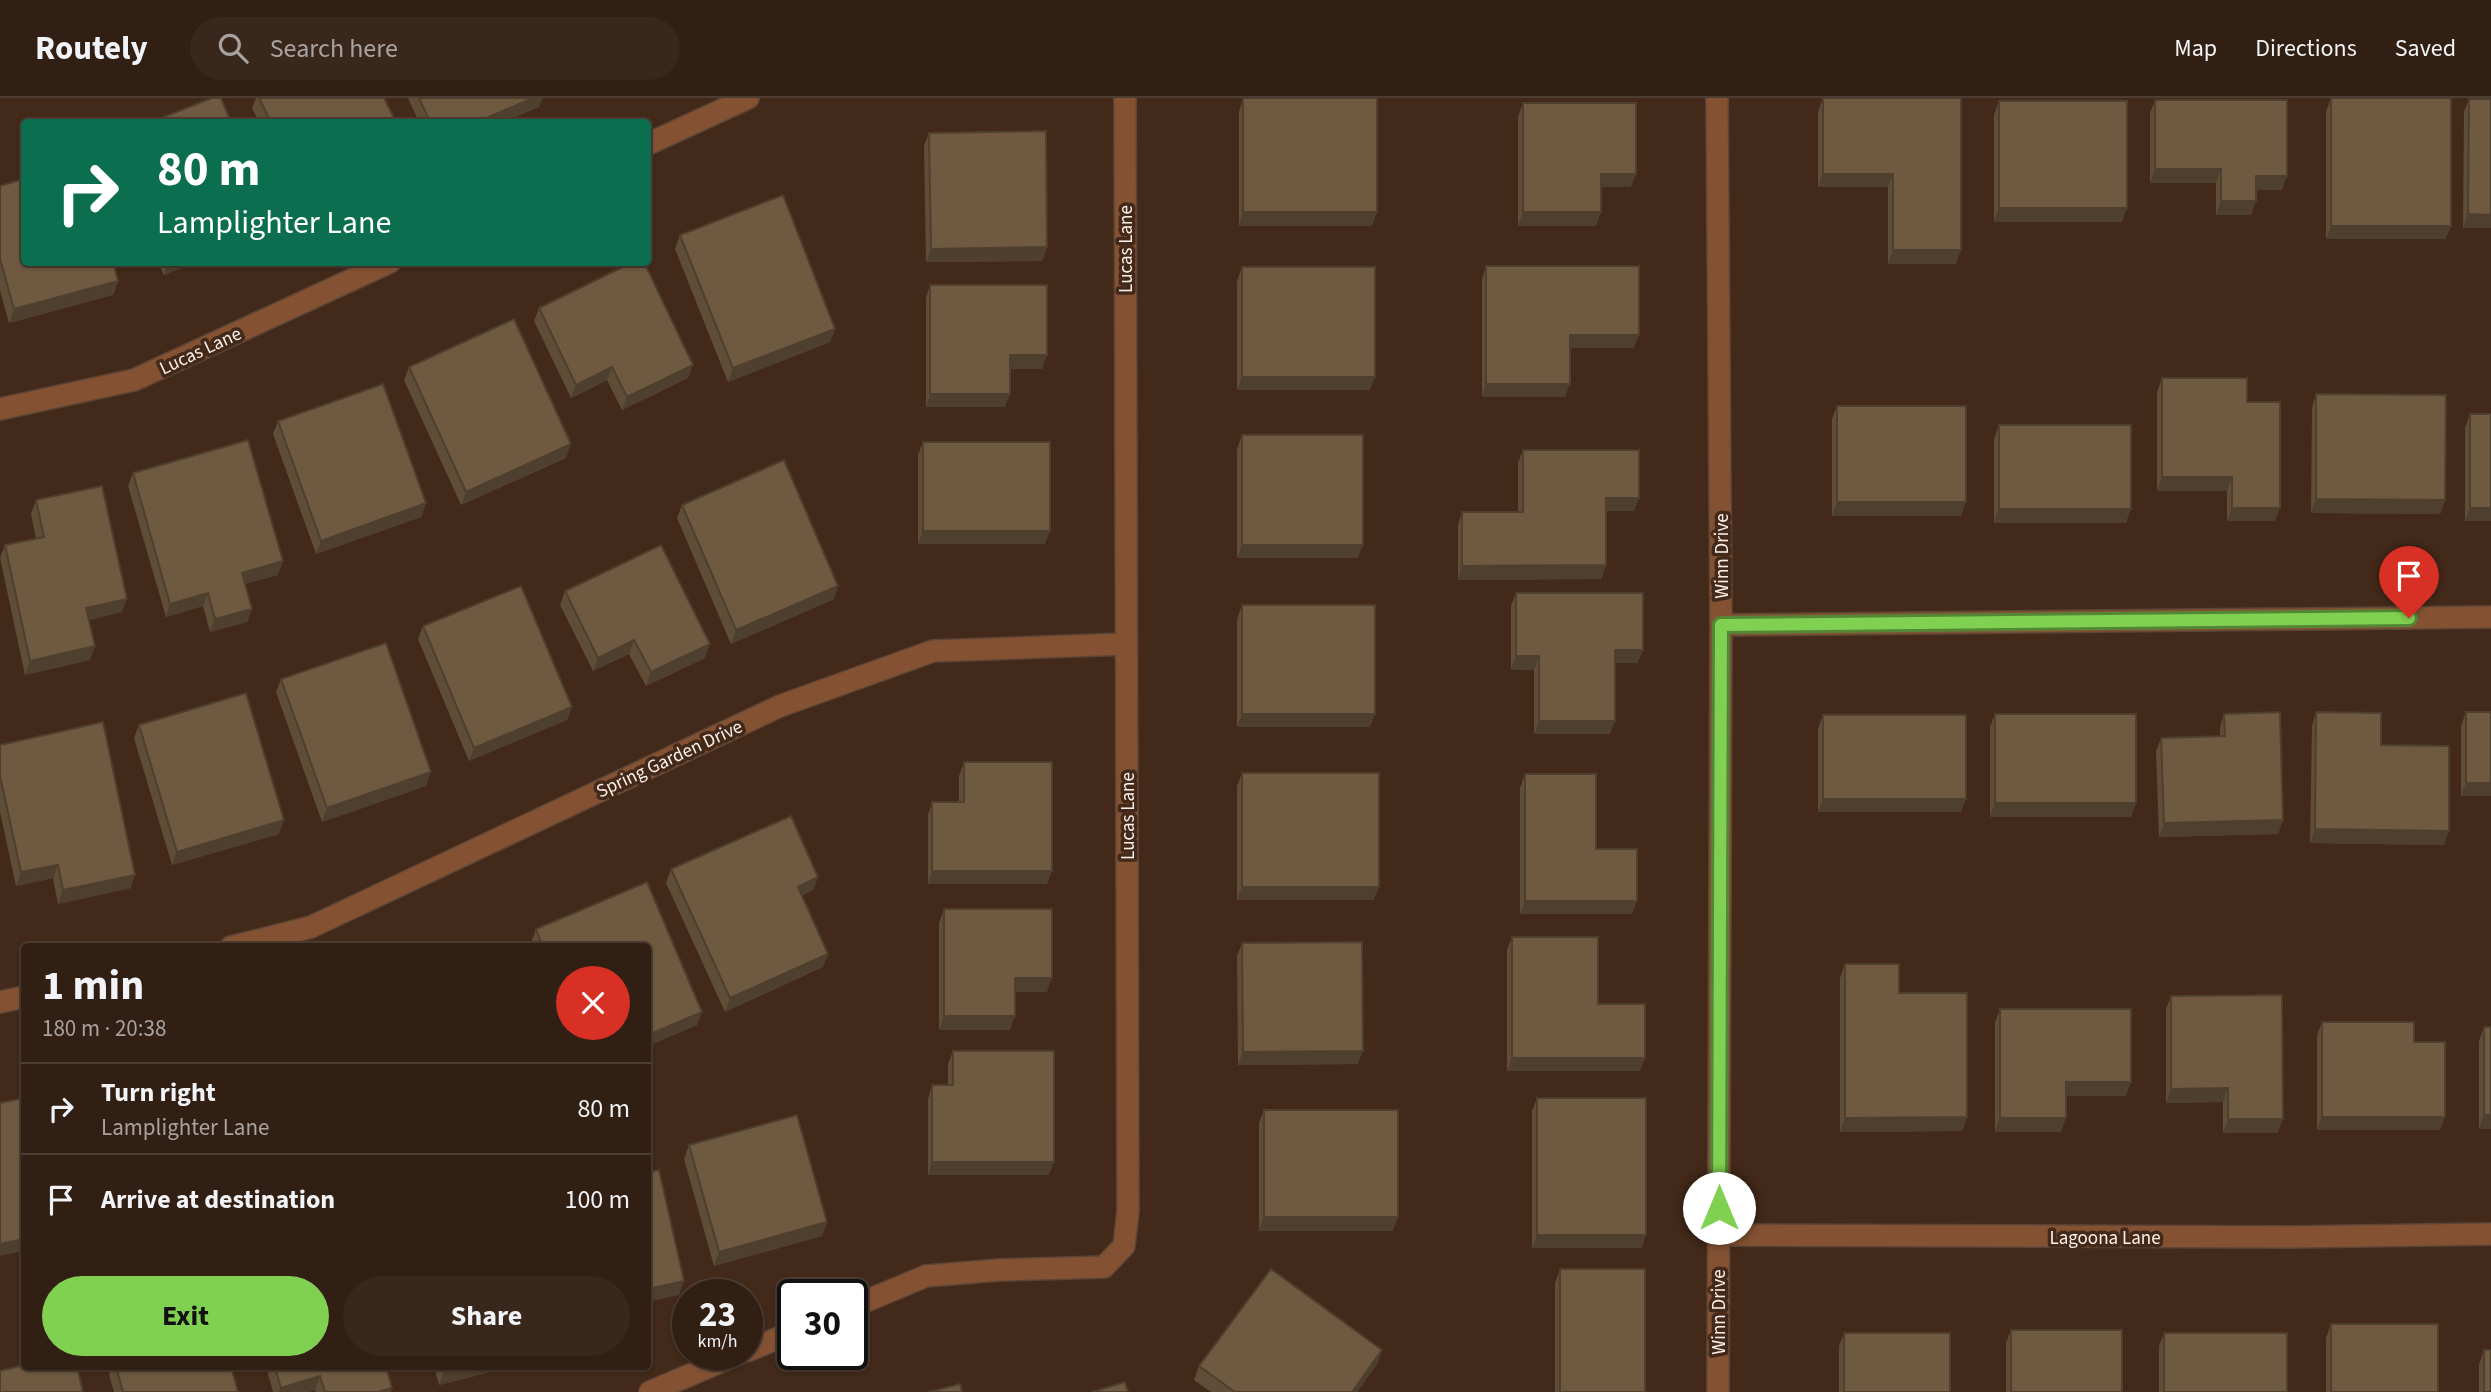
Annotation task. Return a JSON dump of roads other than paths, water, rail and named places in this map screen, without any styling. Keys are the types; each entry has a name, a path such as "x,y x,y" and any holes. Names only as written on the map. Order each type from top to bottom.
{"street":[{"path":"651,143 748,98"},
{"name":"Lucas Lane","path":"868,1300 926,1276 1104,1266 1125,1246 1128,1211 1125,98"},
{"name":"Winn Drive","path":"1717,98 1721,625 1718,1392"},
{"name":"Lucas Lane","path":"0,409 134,380 381,266"},
{"path":"1721,625 2491,617"},
{"name":"Spring Garden Drive","path":"247,943 311,927 780,706 933,651 1126,644"},
{"path":"0,1002 21,998"},
{"name":"Lagoona Lane","path":"1719,1235 2292,1237 2491,1234"},
{"path":"650,1392 702,1370"}]}
